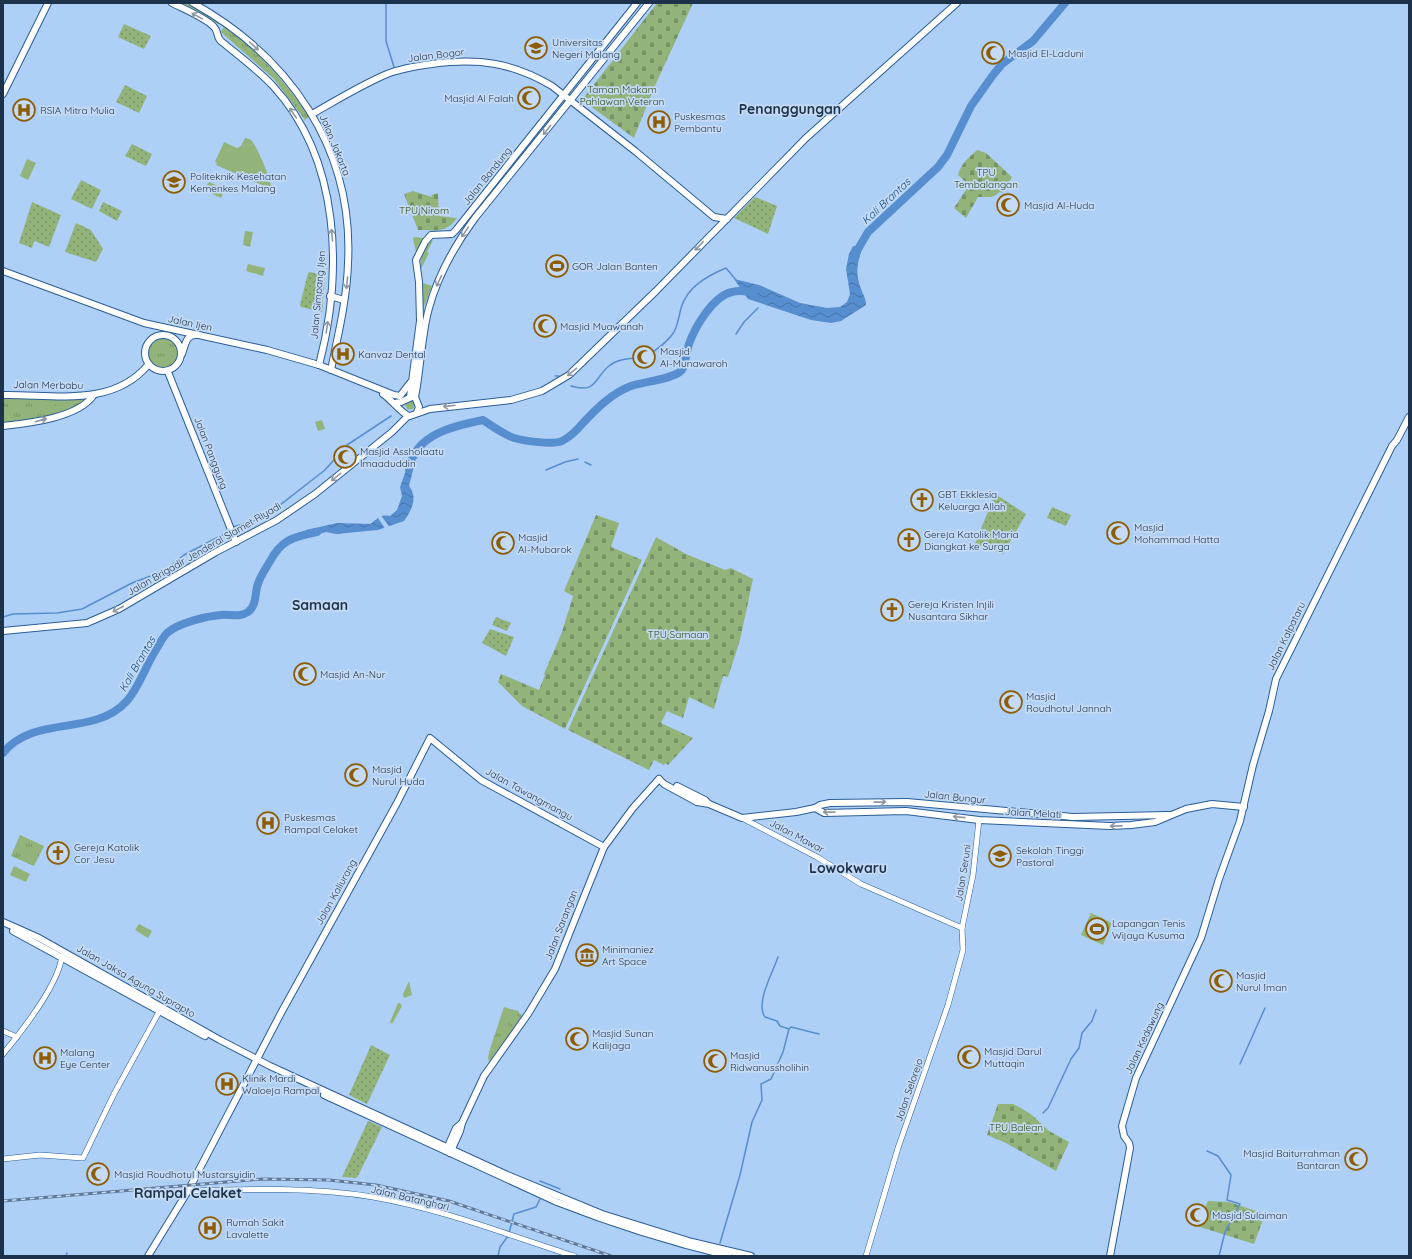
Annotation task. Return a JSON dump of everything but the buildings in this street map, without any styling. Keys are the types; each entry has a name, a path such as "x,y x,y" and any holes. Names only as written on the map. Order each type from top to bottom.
{"main road":[{"path":"3,94 48,3"},
{"name":"Jalan Simpang Ijen","path":"172,3 213,26 220,40 273,85 310,142 322,178 331,225 333,249 326,330 319,365"},
{"name":"Jalan Jakarta","path":"193,3 224,21 282,72 312,114 331,156 342,192 348,238 349,262 344,300 331,370"},
{"name":"Jalan Bandung","path":"452,234 636,3"},
{"name":"Jalan Bandung","path":"413,397 429,308 436,287 456,246 475,218 649,3"},
{"name":"Jalan Brigadir Jenderal Slamet Riyadi","path":"3,631 45,625 76,624 98,619 119,609 236,542 264,528 294,509 387,436 409,416 417,412 444,407 511,400 532,395 559,382 580,365 646,302 806,138 957,3"},
{"path":"626,16 634,22"},
{"path":"217,33 224,21"},
{"name":"Jalan Bogor","path":"312,114 388,74 414,66 455,61 476,61 504,65 539,78 564,94 714,217"},
{"path":"717,228 714,217 727,219"},
{"path":"417,412 419,407 413,397 410,382 420,321 419,282 416,260 425,242 431,235 452,234 456,246"},
{"name":"Jalan Ijen","path":"3,271 144,323 267,350 319,365 375,388 400,396 410,382"},
{"path":"330,296 344,300"},
{"path":"144,323 168,335 178,342 180,357"},
{"path":"186,332 157,336 150,342 146,354 148,365 157,372 168,372 175,367 188,337 192,335 204,336"},
{"name":"Jalan Merbabu","path":"3,395 93,396 131,380 148,365"},
{"name":"Jalan Panggung","path":"168,372 236,542"},
{"name":"Jalan Ijen","path":"375,388 396,403 405,415 409,416"},
{"name":"Jalan Merbabu","path":"3,426 34,422 78,409 87,403 93,396"},
{"path":"396,403 413,397"},
{"name":"Jalan Kalpataru","path":"1219,879 1234,841 1244,807 1252,765 1271,706 1276,679 1345,538 1392,446 1397,440 1409,417"},
{"name":"Jalan Tawangmangu","path":"430,738 481,780 604,846"},
{"name":"Jalan Kaliurang","path":"148,1256 188,1191 397,803 430,738"},
{"name":"Jalan Sarangan","path":"449,1150 456,1128 462,1123 484,1076 528,1014 555,969 604,846 633,808 659,779"},
{"name":"Jalan Mawar","path":"659,779 705,800 709,804 742,818"},
{"path":"906,811 907,802"},
{"name":"Jalan Bungur","path":"742,818 815,808 820,805 830,803 907,802 1000,812 1094,817 1169,815"},
{"name":"Jalan Bungur","path":"1155,822 1169,815 1188,809 1212,804 1244,807"},
{"name":"Jalan Melati","path":"815,808 824,813 906,811 979,820 1094,826 1131,825 1155,822"},
{"path":"1094,817 1094,826"},
{"name":"Jalan Kedawung","path":"1110,1256 1130,1148 1122,1131 1124,1118 1136,1078 1146,1054 1198,947 1219,879"},
{"name":"Jalan Jaksa Agung Suprapto","path":"3,922 39,938 99,969 159,1012 258,1059"},
{"name":"Jalan Jaksa Agung Suprapto","path":"3,926 222,1038 258,1059"},
{"path":"258,1059 381,1115 393,1123"},
{"path":"258,1059 449,1150 594,1214 690,1246 729,1256"},
{"path":"594,1214 692,1242 751,1256"}],"street":[{"name":"Jalan Mawar","path":"742,818 799,847 861,884 962,928"},
{"name":"Jalan Seruni","path":"962,928 973,875 979,820"},
{"name":"Jalan Selorejo","path":"866,1256 898,1148 952,992 963,950 962,928"},
{"path":"3,1054 17,1037 39,1004 58,971 62,956"},
{"path":"58,971 69,961"},
{"path":"3,1159 40,1155 83,1158 114,1094 159,1012"},
{"path":"3,1031 17,1037"},
{"name":"Jalan Batanghari","path":"188,1191 269,1188 380,1199 460,1219 574,1256"}],"green space":[{"path":"179,3 188,3 220,23 218,24"},
{"name":"Taman Makam Pahlawan Veteran","path":"657,3 693,3 653,90 634,138 582,100"},
{"path":"124,24 151,36 144,49 118,37"},
{"path":"226,26 249,46 290,90 309,115 308,118 305,120 274,79 221,32"},
{"path":"125,85 147,96 139,113 116,102"},
{"path":"245,138 251,140 257,148 267,172 271,189 216,165 217,163 215,162 224,142 237,148 241,146"},
{"path":"132,144 152,154 146,166 125,156"},
{"name":"TPU Tembalangan","path":"977,150 986,153 1012,177 1002,193 1000,192 992,197 978,197 966,218 954,208 969,185 958,175 963,164"},
{"path":"27,159 36,163 28,180 20,176"},
{"path":"81,180 101,190 92,209 71,199"},
{"path":"209,182 225,189 221,198 204,190"},
{"name":"TPU Nirom","path":"413,191 432,197 431,195 438,193 439,216 457,218 449,227 444,229 418,230 404,194"},
{"path":"755,197 777,206 768,234 734,218"},
{"path":"32,202 61,215 49,247 34,241 32,248 19,243"},
{"path":"103,202 122,211 117,221 99,211"},
{"path":"76,223 91,230 103,249 96,262 65,252"},
{"path":"245,231 253,232 250,247 243,245"},
{"path":"414,237 424,238 416,252 413,239"},
{"path":"433,240 427,252 429,253 421,269 423,283 432,286 423,309 420,281 421,261 423,252 427,245"},
{"path":"248,264 265,268 263,276 246,271"},
{"path":"310,272 325,276 322,312 301,307 300,305 308,273"},
{"path":"163,338 173,343 178,353 173,363 163,368 153,363 148,353 153,343"},
{"path":"3,399 87,400 67,410 57,413 3,423"},
{"path":"410,400 415,405 410,410 405,405"},
{"path":"54,401 57,410 41,415 38,405"},
{"path":"322,420 325,429 318,431 315,422"},
{"path":"995,494 1026,514 1003,554 975,544"},
{"path":"1052,507 1071,515 1066,526 1047,518"},
{"path":"596,515 619,523 611,547 642,560 565,729 522,706 498,682 501,674 539,690 545,675 544,674 562,632 573,596 564,591"},
{"name":"TPU Samaan","path":"656,537 686,554 725,570 731,568 753,579 740,640 728,677 723,676 714,709 689,697 683,718 667,711 661,723 693,738 668,765 665,763 664,765 654,760 649,770 568,730"},
{"path":"496,617 511,623 507,631 492,625"},
{"path":"490,629 514,637 506,656 482,643"},
{"path":"20,835 44,846 34,866 11,856"},
{"path":"14,866 30,874 26,882 10,875"},
{"name":"Lapangan Tenis Wijaya Kusuma","path":"1091,913 1112,923 1103,945 1081,935"},
{"path":"139,924 152,931 148,938 135,930"},
{"path":"409,981 412,995 404,998 403,994"},
{"path":"398,1003 402,1006 392,1024 390,1022"},
{"path":"504,1007 518,1011 522,1016 498,1052 490,1049"},
{"path":"504,1013 515,1017 513,1023 502,1019"},
{"path":"501,1022 512,1027 509,1032 498,1028"},
{"path":"371,1045 390,1055 367,1104 349,1095"},
{"path":"490,1049 498,1052 489,1062 488,1058"},
{"name":"TPU Balean","path":"998,1104 1013,1104 1021,1108 1032,1115 1049,1131 1069,1142 1056,1171 1004,1142 987,1135"},
{"path":"368,1121 382,1127 357,1178 342,1177"},
{"path":"1208,1201 1229,1202 1265,1214 1254,1244 1197,1226"}],"water":[{"path":"853,246 863,247 859,258 857,273 866,305 841,321 831,323 811,320 748,299 734,279 759,285 800,303 827,308 840,307 847,302 850,294 846,269 849,254"},
{"path":"410,459 415,462 409,486 412,490 413,504 404,521 378,530 336,534 326,532 309,537 306,530 337,523 370,524 381,516 390,516 397,510 402,496 400,487"}],"pier":[{"path":"380,514 390,528 386,530 376,515"}],"waterway":[{"path":"386,3 386,41 394,67"},
{"name":"Kali Brantas","path":"854,256 868,232 938,167 947,155 971,106 1002,64 1033,41 1065,3"},
{"path":"649,355 672,336 684,301 693,288 705,279 726,268 736,280"},
{"name":"Kali Brantas","path":"409,469 413,457 419,447 427,440 448,429 483,420 514,438 546,443 562,441 574,433 599,407 617,393 631,386 673,376 682,370 689,344 700,321 718,299 737,291 753,293"},
{"path":"736,334 744,322 758,308"},
{"path":"571,386 586,388 594,384 604,371 612,364 623,359 639,358"},
{"path":"233,527 259,519 271,512 325,470 347,445 391,416"},
{"path":"546,470 565,462 578,459"},
{"path":"585,462 591,465"},
{"name":"Kali Brantas","path":"3,753 22,737 45,729 95,720 109,715 119,708 134,692 150,660 167,633 178,626 201,618 221,615 241,615 251,610 254,604 260,578 278,549 283,544 294,538 317,532"},
{"path":"3,617 13,614 57,613 82,609 132,583 164,571 184,555 226,533"},
{"path":"720,1243 740,1175 752,1122 762,1100 761,1084 771,1079 783,1052 789,1029 780,1026 777,1021 765,1017 762,1011 763,996 778,957"},
{"path":"1240,1064 1265,1008"},
{"path":"1043,1113 1048,1108 1071,1059 1079,1048 1082,1033 1092,1021 1096,1010"},
{"path":"789,1029 791,1027 819,1034"},
{"path":"1207,1151 1218,1156 1231,1175 1227,1200 1240,1204 1225,1232 1219,1256"},
{"path":"540,1181 560,1189"},
{"path":"509,1233 514,1214 536,1207 540,1199"},
{"path":"498,1256 500,1247 508,1236"}],"railway":[{"path":"3,1201 263,1179 329,1180 376,1185 449,1201 611,1256"}],"place":[{"name":"Universitas Negeri Malang","path":"536,48"},
{"name":"Masjid El-Laduni","path":"993,53"},
{"name":"Masjid Al Falah","path":"529,98"},
{"name":"RSIA Mitra Mulia","path":"24,110"},
{"name":"Puskesmas Pembantu","path":"659,122"},
{"name":"Politeknik Kesehatan Kemenkes Malang","path":"174,182"},
{"name":"Masjid Al-Huda","path":"1008,205"},
{"name":"GOR Jalan Banten","path":"557,266"},
{"name":"Masjid Muawanah","path":"545,326"},
{"name":"Kanvaz Dental","path":"343,354"},
{"name":"Masjid Al-Munawaroh","path":"644,357"},
{"name":"Masjid Assholaatu Imaaduddin","path":"345,457"},
{"name":"GBT Ekklesia Keluarga Allah","path":"922,500"},
{"name":"Masjid Mohammad Hatta","path":"1118,533"},
{"name":"Gereja Katolik Maria Diangkat ke Surga","path":"909,540"},
{"name":"Masjid Al-Mubarok","path":"503,543"},
{"name":"Gereja Kristen Injili Nusantara Sikhar","path":"892,610"},
{"name":"Masjid An-Nur","path":"305,674"},
{"name":"Masjid Roudhotul Jannah","path":"1011,702"},
{"name":"Masjid Nurul Huda","path":"356,775"},
{"name":"Puskesmas Rampal Celaket","path":"268,823"},
{"name":"Gereja Katolik Cor Jesu","path":"58,853"},
{"name":"Sekolah Tinggi Pastoral","path":"1000,856"},
{"name":"Lapangan Tenis Wijaya Kusuma","path":"1097,929"},
{"name":"Minimaniez Art Space","path":"587,955"},
{"name":"Masjid Nurul Iman","path":"1221,981"},
{"name":"Masjid Sunan Kalijaga","path":"577,1039"},
{"name":"Masjid Darul Muttaqin","path":"969,1057"},
{"name":"Malang Eye Center","path":"45,1058"},
{"name":"Masjid Ridwanussholihin","path":"715,1061"},
{"name":"Klinik Mardi Waloeja Rampal","path":"227,1084"},
{"name":"Masjid Baiturrahman Bantaran","path":"1356,1159"},
{"name":"Masjid Roudhotul Mustarsyidin","path":"98,1174"},
{"name":"Masjid Sulaiman","path":"1197,1215"},
{"name":"Rumah Sakit Lavalette","path":"210,1228"}],"district":[{"name":"Penanggungan","path":"790,109"},
{"name":"Samaan","path":"320,605"},
{"name":"Lowokwaru","path":"848,868"},
{"name":"Rampal Celaket","path":"188,1193"}]}
